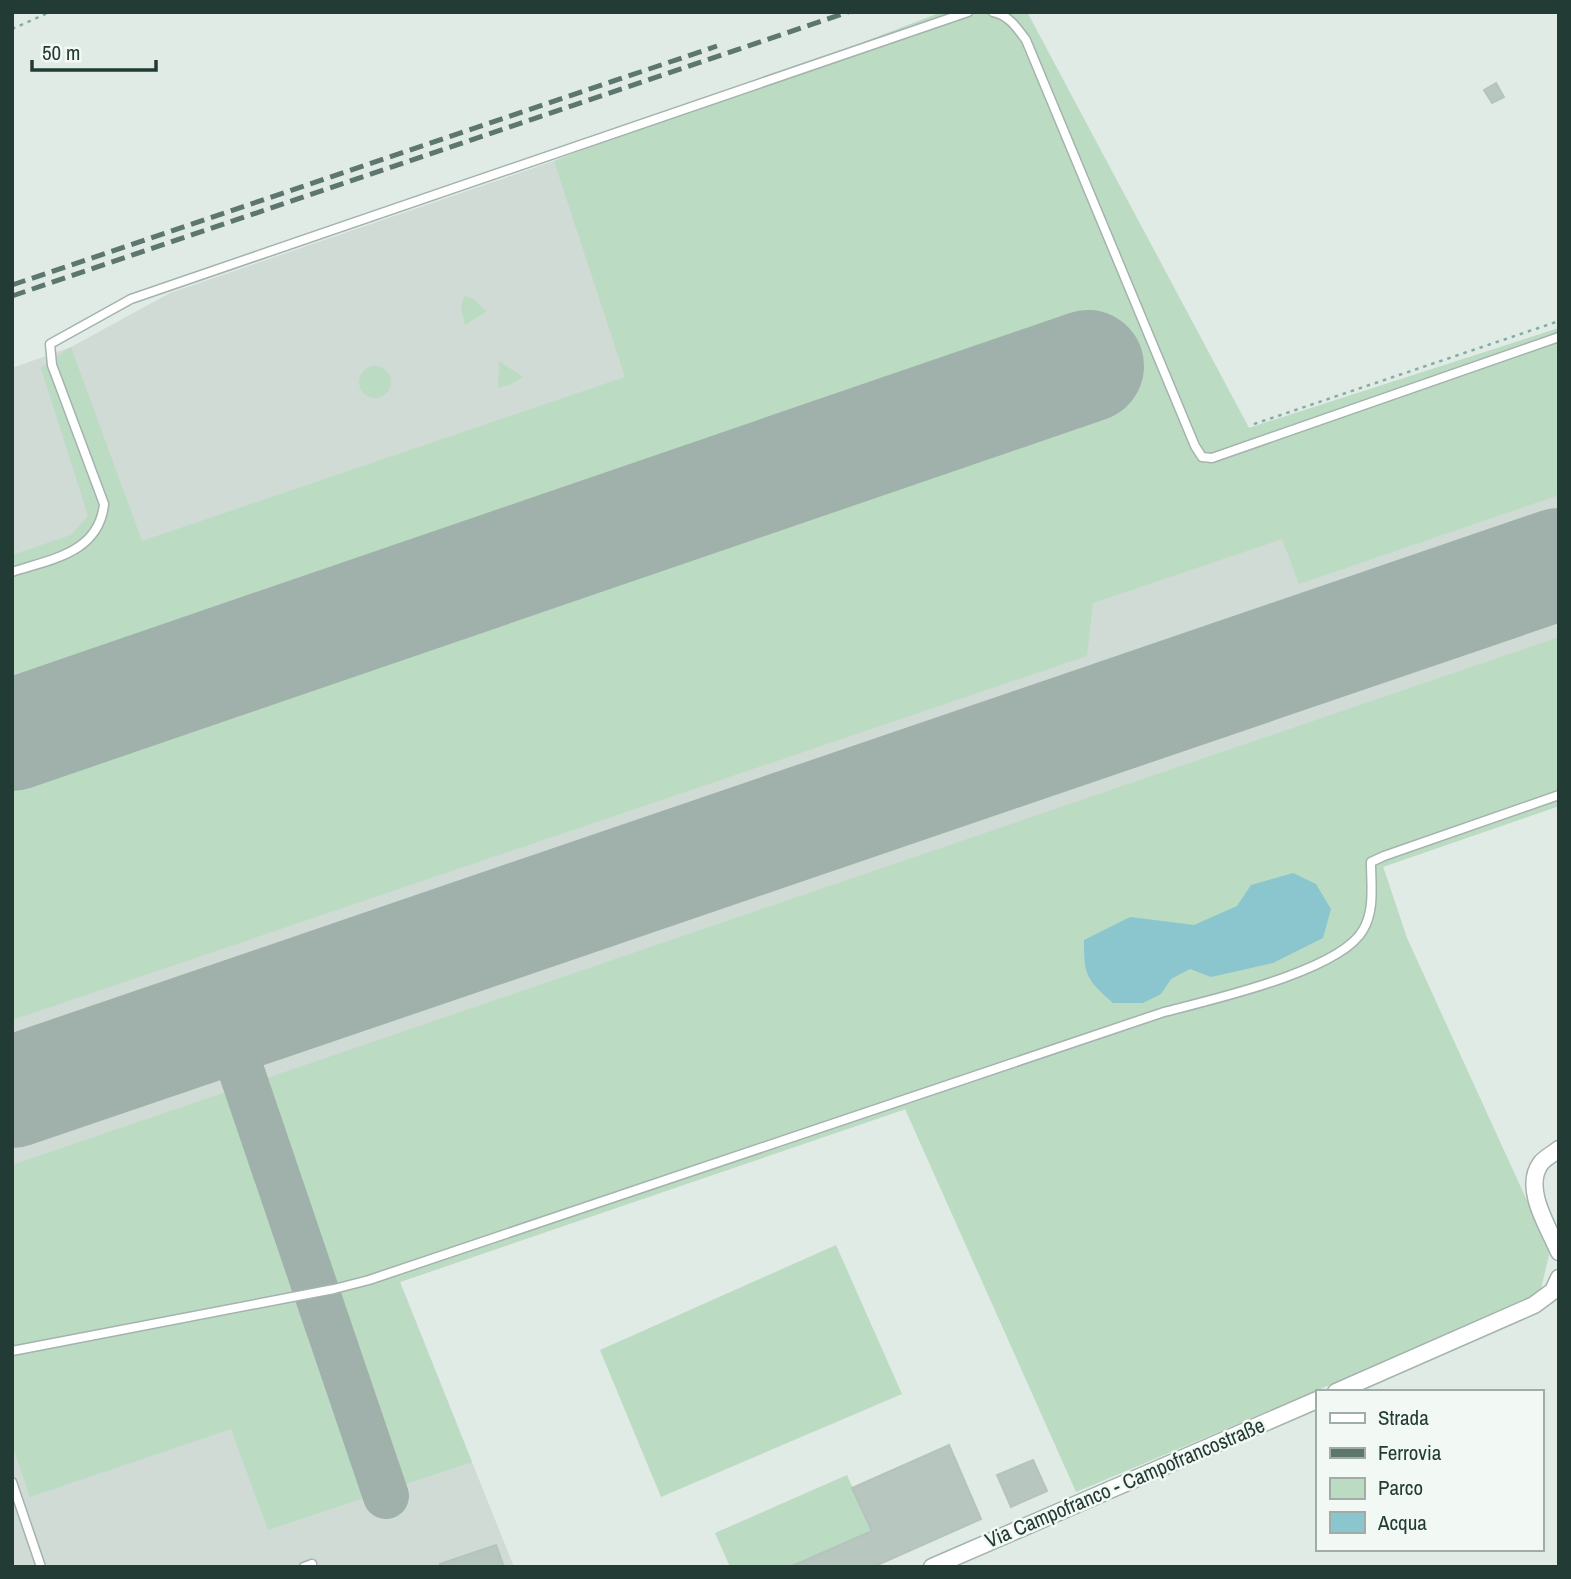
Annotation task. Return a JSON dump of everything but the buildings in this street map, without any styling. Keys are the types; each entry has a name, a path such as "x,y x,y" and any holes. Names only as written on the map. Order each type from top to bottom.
{"street":[{"path":"1559,1149 1541,1164 1533,1185 1559,1252"},
{"path":"1341,1390 1534,1306 1553,1291 1559,1278"},
{"name":"Via Campofranco - Campofrancostraße","path":"932,1567 949,1564 1316,1400"}],"lane":[{"path":"12,572 81,547 102,520 104,504 52,365 50,344 131,299 968,12"},
{"path":"993,12 1013,23 1026,40 1195,446 1202,457 1212,458 1559,337"},
{"path":"12,1351 369,1280 1164,1012 1223,997 1322,963 1348,948 1363,930 1371,905 1371,862 1559,795"},
{"path":"12,1482 41,1567"}],"path":[{"path":"12,29 50,12"},
{"path":"1254,424 1559,321"}],"shaded area":[{"path":"942,12 1027,12 1249,428 1559,328 1559,806 1383,866 1407,938 400,1282 514,1567 12,1567 12,368 71,347 170,293 554,161"}],"green space":[{"path":"942,12 1027,12 1249,428 1559,328 1559,495 1299,584 1282,539 1093,603 1087,656 12,1020 12,555 71,535 88,516 41,368 71,347 142,541 625,377 554,161"},
{"path":"464,296 473,299 487,311 465,325 461,307"},
{"path":"499,361 523,377 498,388"},
{"path":"375,366 386,371 391,382 386,393 375,398 364,393 359,382 364,371"},
{"path":"1559,637 1559,806 1383,867 1407,938 1550,1251 1539,1297 1076,1492 905,1109 400,1282 472,1462 268,1530 231,1429 30,1497 12,1444 12,1165"},
{"path":"836,1245 902,1394 661,1497 600,1350"},
{"path":"847,1475 872,1531 790,1567 730,1567 715,1533"}],"water":[{"path":"1293,873 1316,884 1331,909 1323,938 1273,963 1211,977 1190,969 1171,979 1161,994 1143,1003 1113,1003 1088,976 1084,940 1130,917 1194,925 1237,906 1251,885"}],"taxiway":[{"path":"224,1020 386,1496"}],"runway":[{"path":"12,735 1088,366"},
{"path":"12,1092 1559,564"}],"railway":[{"path":"12,296 848,12"},
{"path":"12,285 717,46"}]}
